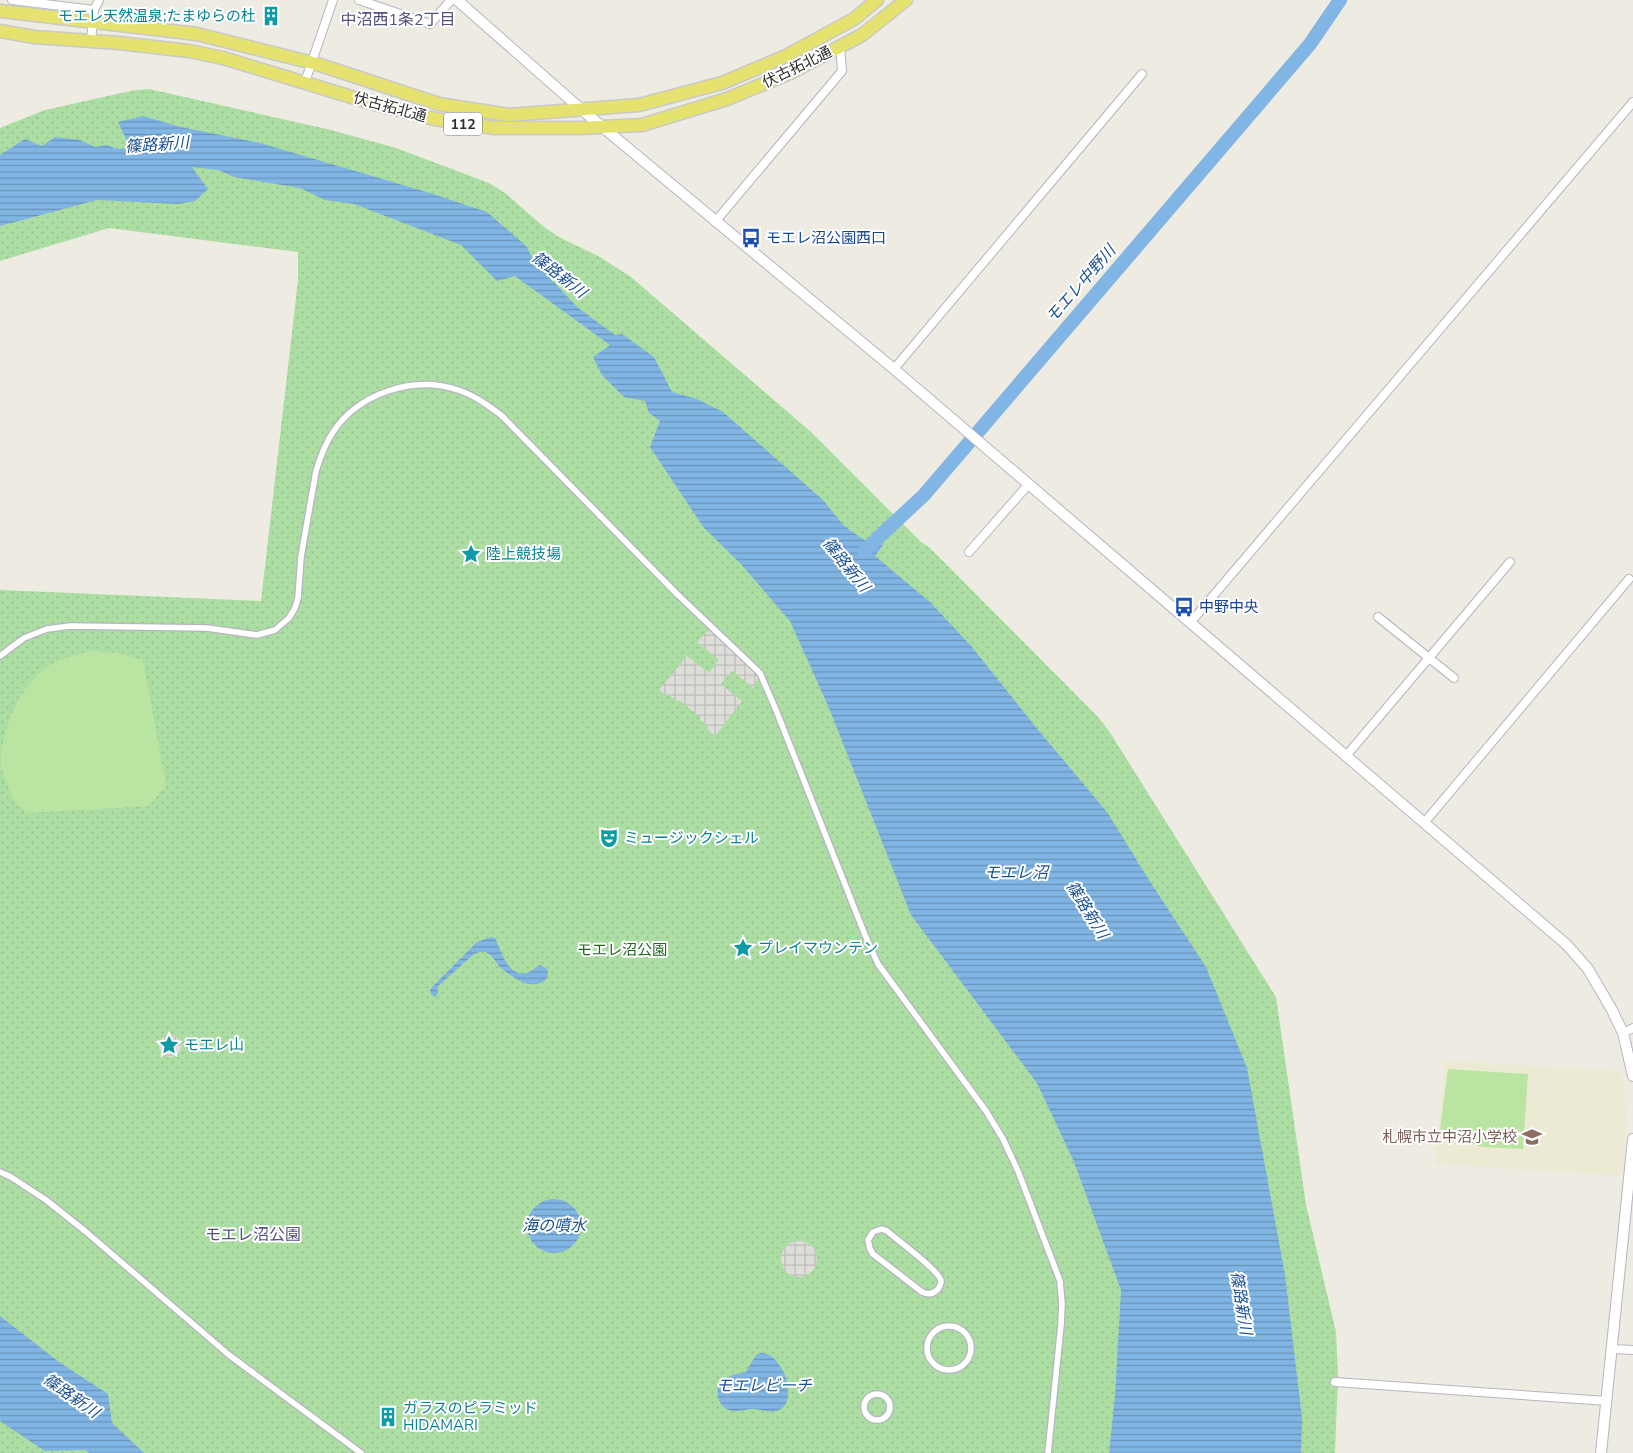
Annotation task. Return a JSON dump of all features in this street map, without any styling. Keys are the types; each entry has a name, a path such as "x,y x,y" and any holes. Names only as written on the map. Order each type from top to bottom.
{"main road":[{"name":"伏古拓北通","path":"0,11 93,16 197,34 312,62 439,104 509,115 639,106 722,84 784,57 854,19 877,0"},
{"name":"伏古拓北通","path":"0,31 34,37 189,51 223,58 378,105 435,119 494,128 602,127 642,125 727,99 790,73 862,35 906,0"}],"street":[{"path":"12,0 40,2 93,16"},
{"path":"91,41 93,16 98,0"},
{"path":"305,82 333,0"},
{"path":"360,0 430,24 451,0"},
{"path":"457,0 582,110 894,369 1567,945 1592,976 1623,1033 1633,1076"},
{"path":"715,222 842,71 840,46"},
{"path":"894,369 1142,74"},
{"path":"1190,623 1633,102"},
{"path":"0,656 24,638 47,629 70,626 207,628 257,635 275,630 289,618 298,598 301,557 319,461 332,433 349,414 369,400 403,386 436,384 464,392 501,415 677,594 760,673 864,935 878,964 986,1111 1004,1139 1018,1170 1060,1281 1061,1324 1048,1453"},
{"path":"970,552 1028,485"},
{"path":"1346,756 1510,562"},
{"path":"1424,823 1629,579"},
{"path":"1378,617 1454,678"},
{"path":"1623,1033 1633,1028"},
{"path":"1601,1453 1633,1139"},
{"path":"0,1172 46,1200 85,1231 229,1355 361,1453"},
{"path":"877,1230 887,1231 936,1271 941,1281 940,1286 931,1294 926,1294 873,1254 868,1245 870,1236 877,1230"},
{"path":"946,1326 962,1331 969,1340 970,1346 968,1358 965,1362 961,1366 950,1370 944,1370 934,1364 930,1360 927,1349 932,1334 946,1326"},
{"path":"1612,1349 1633,1350"},
{"path":"1335,1382 1606,1401"},
{"path":"872,1395 880,1395 887,1399 890,1411 885,1418 877,1420 866,1414 866,1401 872,1395"}],"shaded area":[{"path":"712,627 760,673 754,688 732,671 721,684 742,701 715,736 707,729 708,726 700,720 701,718 679,700 677,701 669,695 667,696 659,690 687,656 709,673 719,660 697,642"},
{"path":"166,1035 174,1035 181,1042 181,1050 174,1057 166,1057 159,1050 159,1042"},
{"name":"札幌市立中沼小学校","path":"1445,1061 1622,1071 1626,1111 1624,1176 1435,1164"},
{"path":"799,1241 812,1246 817,1259 812,1272 799,1277 786,1272 781,1259 786,1246"}],"green space":[{"name":"モエレ沼公園","path":"149,89 331,130 396,148 489,183 505,193 544,227 559,237 600,257 631,277 811,432 921,542 930,548 1097,716 1109,731 1276,997 1306,1205 1336,1332 1338,1376 1335,1453 0,1453 0,590 261,601 298,280 298,252 109,228 0,261 0,128 45,110 135,90"},
{"path":"91,651 118,653 143,660 166,785 149,806 28,813 14,801 1,765 1,753 12,714 25,689 47,667 65,658"},
{"path":"1448,1069 1528,1074 1523,1149 1481,1147 1440,1129"}],"water":[{"name":"モエレ沼","path":"143,116 181,127 260,143 430,193 487,212 526,246 534,261 577,307 615,335 622,334 654,357 672,392 697,399 723,412 823,500 844,526 866,541 874,534 883,545 875,556 930,602 972,647 1107,812 1206,967 1247,1068 1285,1275 1302,1418 1301,1453 1109,1453 1115,1396 1121,1290 1074,1162 1037,1083 911,915 829,708 790,621 740,563 704,528 650,447 660,421 649,413 645,401 624,397 602,375 593,357 610,345 515,276 497,281 461,245 354,204 325,200 300,188 234,177 218,170 192,167 208,189 195,201 178,204 97,200 0,226 0,155 25,139 42,146 55,137 80,140 95,147 107,145 117,149 130,147 118,122"},
{"path":"491,937 495,938 509,967 514,971 526,973 540,965 547,969 548,975 546,979 533,984 521,981 499,966 489,954 481,952 474,954 437,987 438,993 435,997 431,994 430,990 433,986 477,942"},
{"name":"海の噴水","path":"554,1199 564,1201 573,1207 579,1216 581,1226 579,1236 573,1245 564,1251 554,1253 544,1251 535,1245 529,1236 527,1226 529,1216 535,1207 544,1201"},
{"name":"篠路新川","path":"0,1316 59,1362 108,1394 112,1423 144,1453 89,1453 85,1450 45,1451 0,1421"},
{"name":"モエレビーチ","path":"760,1353 771,1356 783,1371 788,1387 785,1405 776,1411 753,1409 737,1411 725,1408 721,1405 718,1396 720,1382 732,1375 746,1372 756,1355"}],"waterway":[{"name":"モエレ中野川","path":"864,551 924,495 1310,44 1340,0"}],"place":[{"name":"モエレ天然温泉;たまゆらの杜","path":"271,16"},
{"name":"モエレ沼公園西口","path":"751,238"},
{"name":"陸上競技場","path":"471,554"},
{"name":"中野中央","path":"1184,607"},
{"name":"ミュージックシェル","path":"609,838"},
{"name":"プレイマウンテン","path":"743,948"},
{"name":"モエレ山","path":"169,1045"},
{"name":"札幌市立中沼小学校","path":"1532,1137"},
{"name":"ガラスのピラミッド HIDAMARI","path":"388,1417"}],"district":[{"name":"中沼西1条2丁目","path":"398,20"},
{"name":"モエレ沼公園","path":"253,1235"}]}
